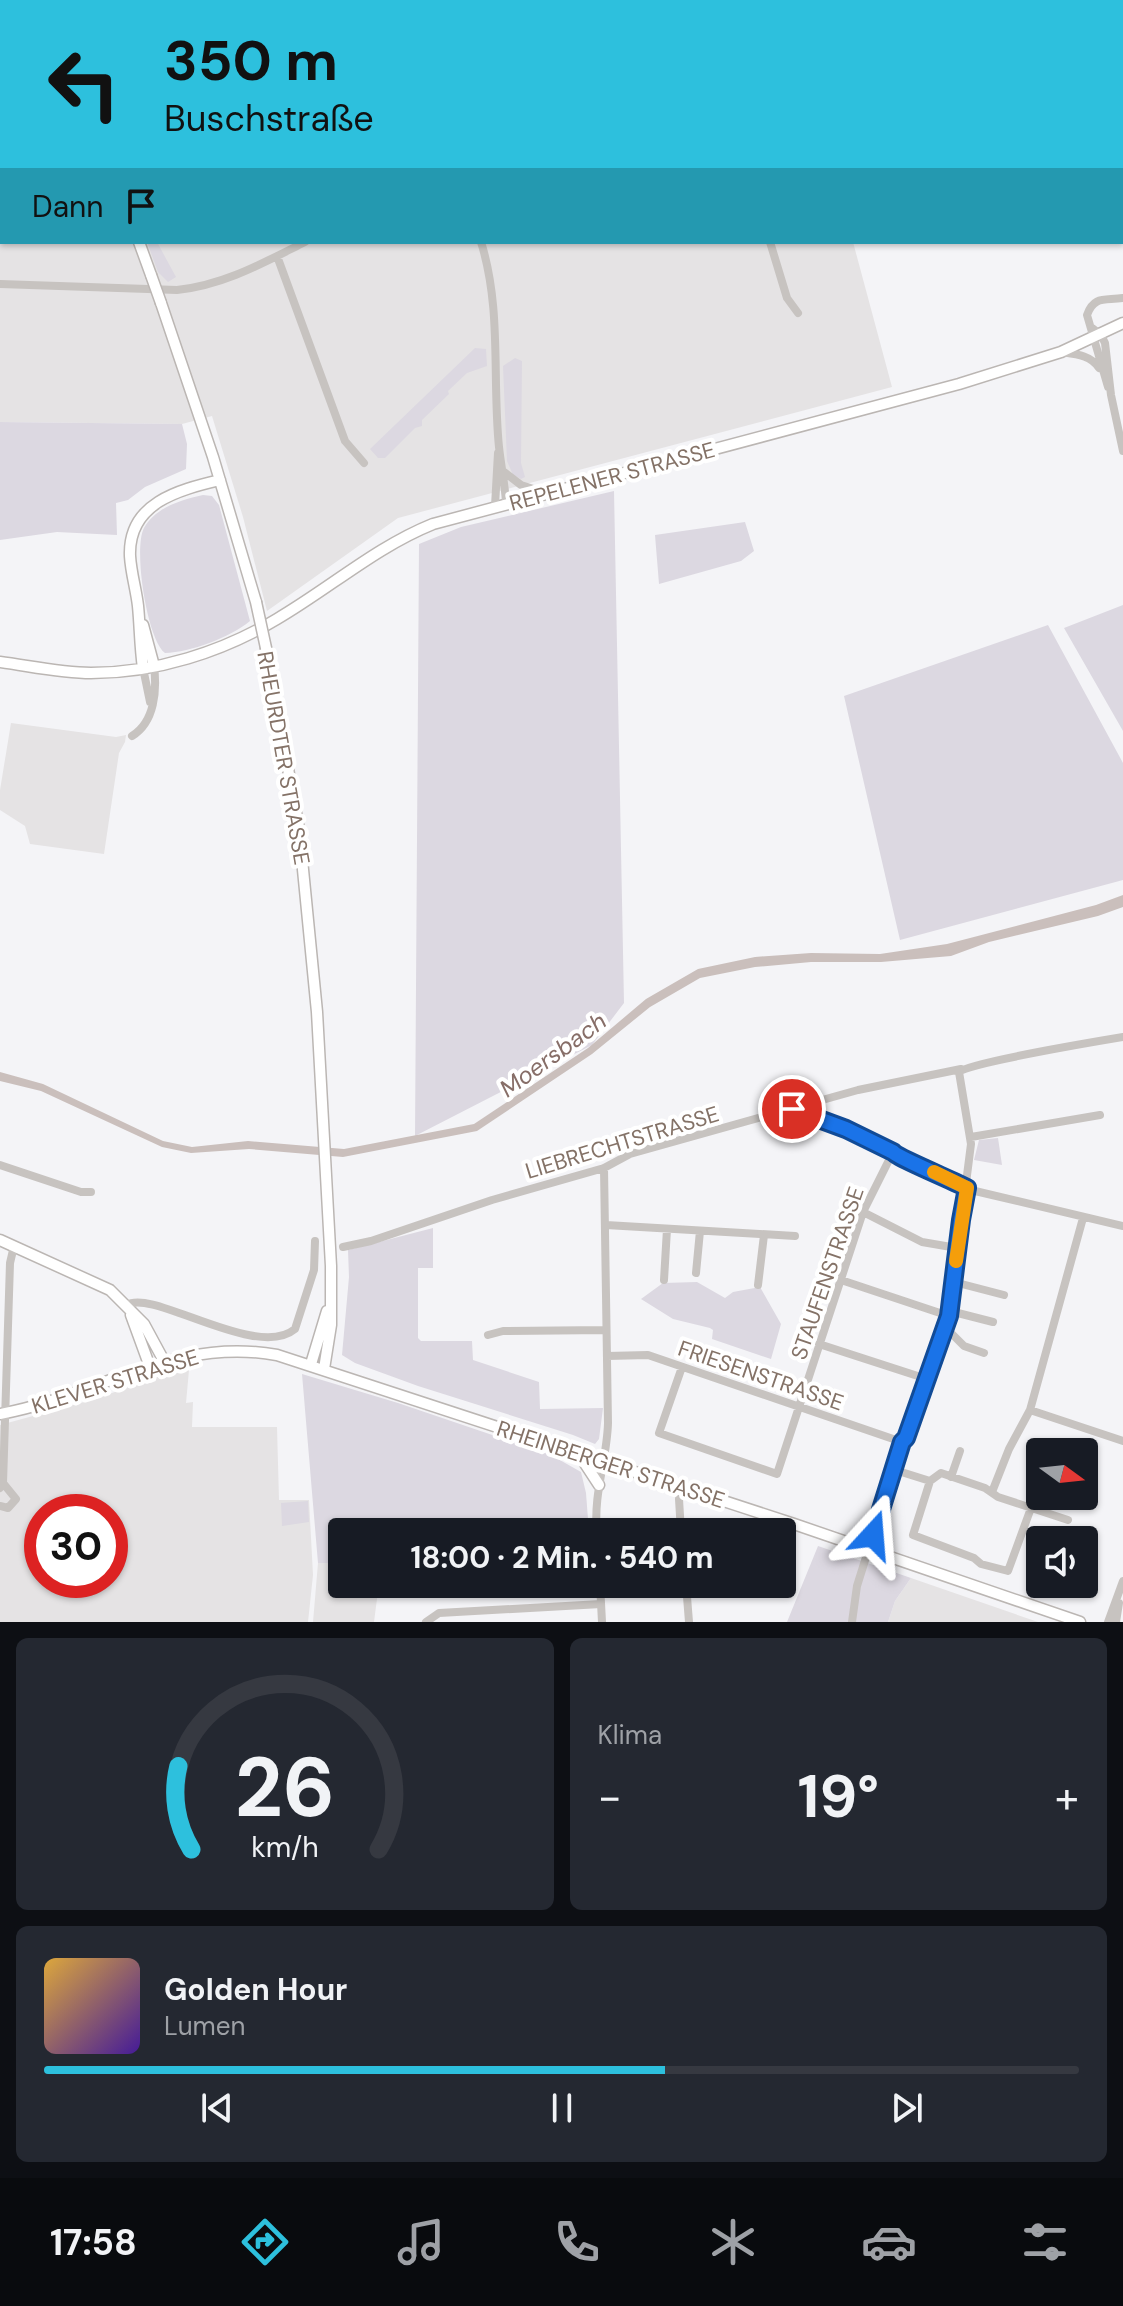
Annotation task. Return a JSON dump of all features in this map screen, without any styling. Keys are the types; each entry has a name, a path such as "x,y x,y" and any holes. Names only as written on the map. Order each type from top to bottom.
{"main road":[{"name":"RHEURDTER STRASSE","path":"140,244 220,480 256,602 299,829 317,1012 327,1174 331,1325 324,1369"},
{"name":"REPELENER STRASSE","path":"0,662 90,673 148,667 198,655 244,638 402,537 433,524 959,384 1061,352 1123,323"},
{"path":"148,667 130,546 135,525 156,502 183,489 220,480"},
{"path":"0,1240 110,1290 144,1324 164,1361"},
{"name":"RHEURDTER STRASSE","path":"311,1364 322,1334 331,1293"},
{"path":"128,1307 150,1367"},
{"name":"KLEVER STRASSE","path":"3,1414 82,1393 164,1361 217,1350 277,1355"},
{"name":"RHEINBERGER STRASSE","path":"277,1355 605,1461 1080,1622"},
{"path":"578,1453 599,1485"}],"street":[{"path":"0,284 177,290 224,282 301,244"},
{"path":"482,244 489,267 496,328 499,448 504,472 500,505"},
{"path":"771,244 787,298 798,313"},
{"path":"277,256 345,441 364,463"},
{"path":"1123,298 1104,298 1093,303 1087,315 1107,353 1111,395 1123,451"},
{"path":"1095,334 1104,378 1111,395"},
{"path":"1061,352 1092,360 1104,378"},
{"path":"499,448 495,463 500,505"},
{"path":"504,472 521,485 546,493"},
{"path":"132,736 143,727 152,706 155,680 148,667"},
{"name":"LIEBRECHTSTRASSE","path":"343,1247 604,1168 630,1154 858,1090 1123,1037"},
{"path":"852,1622 857,1586 902,1442 950,1314 971,1137 960,1070"},
{"path":"792,1109 846,1129 967,1188 1123,1226"},
{"path":"971,1137 1100,1115"},
{"name":"STAUFENSTRASSE","path":"682,1367 659,1433 777,1474 863,1212 893,1152"},
{"path":"0,1165 81,1192 91,1192"},
{"path":"595,1518 608,1423 604,1168"},
{"path":"863,1212 922,1242 957,1248"},
{"path":"992,1492 1009,1449 1030,1410 1083,1218"},
{"path":"606,1225 795,1236"},
{"path":"664,1280 667,1229"},
{"path":"696,1273 700,1231"},
{"path":"758,1285 764,1235"},
{"path":"128,1307 135,1301 152,1303 201,1323 253,1334 277,1336 290,1333 295,1329 314,1270 315,1241"},
{"path":"0,1506 8,1508 16,1499 2,1486 10,1263 14,1246"},
{"path":"841,1280 950,1314 993,1322"},
{"path":"954,1282 1004,1295"},
{"path":"945,1327 964,1346 984,1353"},
{"path":"488,1335 503,1331 606,1330"},
{"path":"819,1344 927,1379"},
{"name":"FRIESENSTRASSE","path":"607,1356 648,1355 902,1442"},
{"path":"1030,1410 1123,1441"},
{"path":"951,1477 960,1451"},
{"path":"895,1470 930,1481"},
{"path":"1026,1506 941,1473 930,1481 913,1535 1008,1571 1030,1510"},
{"path":"679,1499 680,1518"},
{"path":"1037,1510 1068,1520"},
{"path":"1108,1622 1123,1582"},
{"path":"1116,1622 1123,1582"},
{"path":"601,1598 602,1622"},
{"path":"687,1598 689,1622"},
{"path":"426,1622 439,1613 601,1604"}],"shaded area":[{"path":"0,244 854,244 892,387 398,518 267,611 243,517 212,416 182,424 0,422"},
{"path":"148,244 158,244 176,277 168,282 158,272"},
{"path":"475,348 486,349 487,366 467,373 422,420 422,426 415,428 385,458 378,458 370,449"},
{"path":"515,358 522,361 521,463 525,477 521,479 513,475 507,461 503,366"},
{"path":"0,422 182,424 187,444 186,469 145,487 128,500 116,503 117,535 57,532 0,540"},
{"path":"614,491 624,1003 592,1045 415,1136 419,544 461,527"},
{"path":"203,495 212,496 219,505 250,621 209,643 165,653 158,645 148,613 141,573 141,539 149,521 162,510"},
{"path":"745,522 754,551 741,561 659,584 655,535"},
{"path":"1123,605 1123,731 1064,628"},
{"path":"1048,625 1123,763 1123,880 900,940 844,696"},
{"path":"11,723 116,737 126,735 119,753 104,854 30,844 25,826 0,810 0,790"},
{"name":"Moersbach","path":"1123,895 1123,907 1098,916 989,942 951,956 881,962 811,962 755,967 700,978 650,1007 592,1054 477,1131 343,1157 249,1149 191,1153 162,1147 41,1091 0,1081 0,1072 43,1084 163,1141 192,1147 248,1141 344,1149 474,1124 588,1048 646,999 698,969 755,957 811,953 880,954 947,944"},
{"path":"998,1138 1002,1165 974,1160 979,1140"},
{"path":"433,1228 433,1268 418,1268 418,1338 421,1341 472,1341 473,1360 539,1382 540,1409 603,1408 599,1439 595,1444 418,1386 355,1363 342,1355 349,1277 348,1250"},
{"path":"697,1282 725,1298 733,1292 760,1287 781,1324 771,1359 712,1339 713,1330 710,1328 673,1319 641,1299 663,1283"},
{"path":"189,1370 186,1403 193,1402 192,1427 277,1427 279,1500 309,1500 313,1575 308,1622 0,1622 0,1425 95,1399 163,1375"},
{"path":"302,1374 551,1455 581,1472 588,1518 328,1518 328,1563 318,1563"},
{"path":"308,1501 309,1522 282,1526 281,1503"},
{"path":"818,1546 911,1578 895,1601 888,1622 787,1622"},
{"path":"318,1563 328,1563 328,1598 377,1598 374,1622 313,1622"},
{"path":"911,1578 1038,1622 888,1622 895,1601"}],"slow traffic":[{"path":"934,1172 967,1188 956,1261"}],"route":[{"path":"792,1109 846,1129 967,1188 949,1316 902,1442 873,1535"}]}
